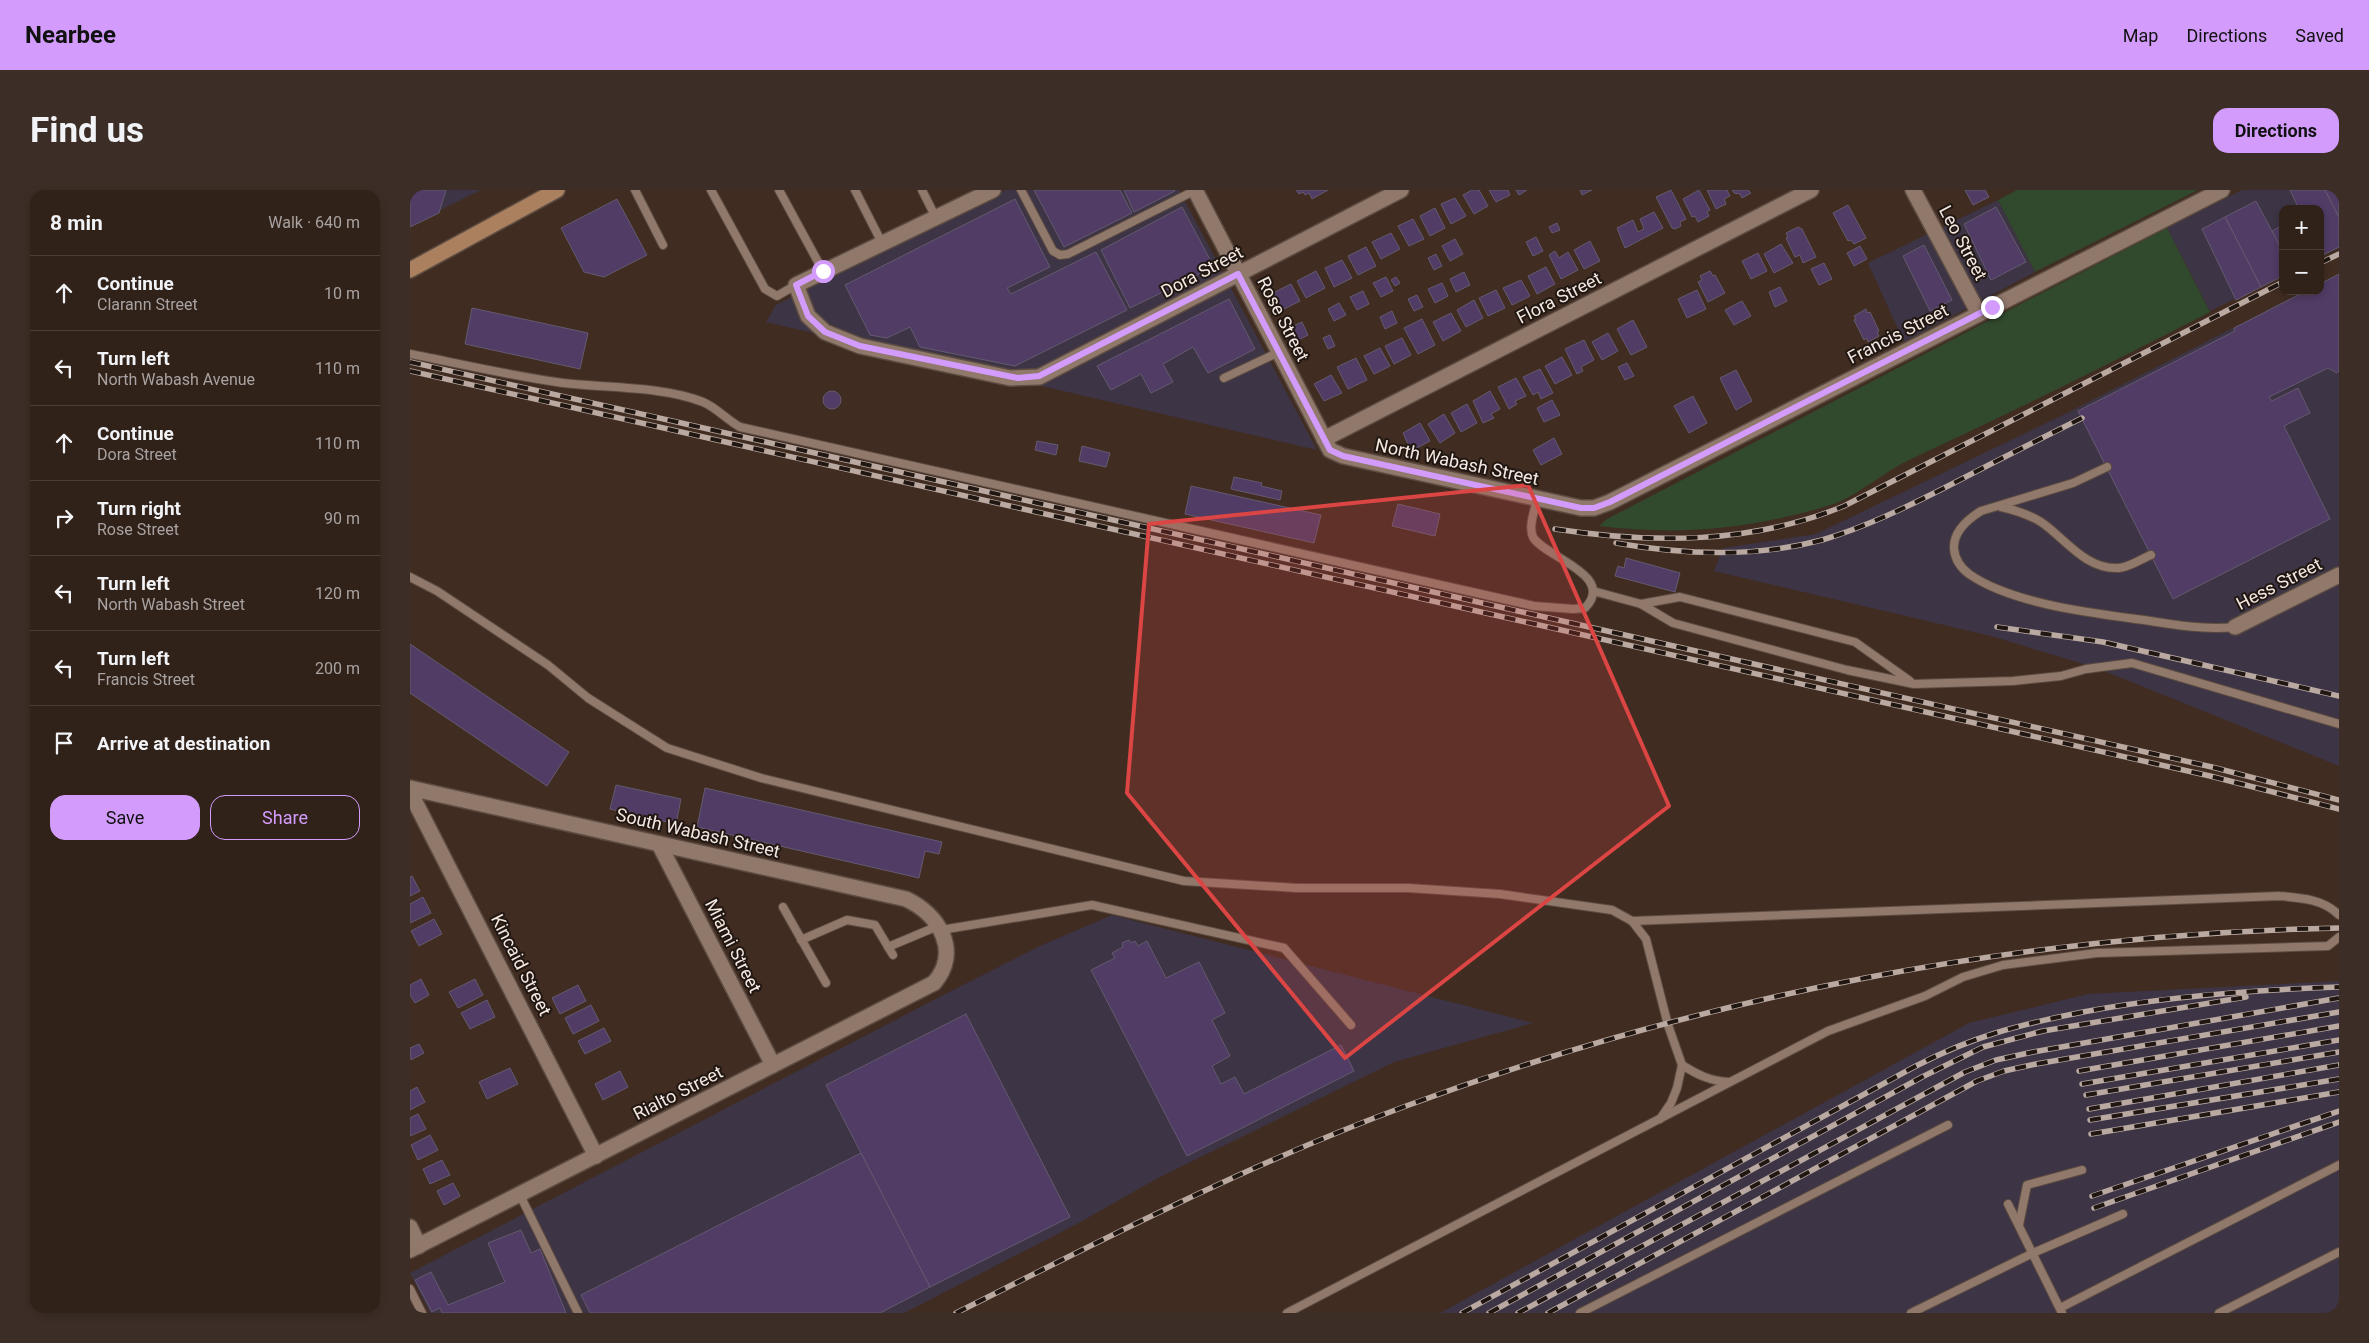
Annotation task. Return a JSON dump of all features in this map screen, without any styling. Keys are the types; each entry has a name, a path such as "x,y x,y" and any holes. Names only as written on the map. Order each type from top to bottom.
{"main road":[{"path":"410,270 557,190"}],"street":[{"path":"796,285 993,190"},
{"name":"Rose Street","path":"1196,190 1324,438"},
{"name":"Dora Street","path":"796,285 808,316 825,332 860,346 1018,378 1039,376 1401,190"},
{"name":"Flora Street","path":"1324,438 1811,190"},
{"name":"Leo Street","path":"1913,190 1979,314"},
{"name":"Francis Street","path":"1589,508 1610,502 2222,190"},
{"name":"North Wabash Street","path":"1324,438 1330,450 1343,456 1537,499 1589,508"},
{"name":"Hess Street","path":"2235,627 2339,575"},
{"name":"South Wabash Street","path":"410,788 906,900 926,911 939,928"},
{"name":"Kincaid Street","path":"410,792 596,1156"},
{"name":"Miami Street","path":"660,844 774,1065"},
{"name":"Rialto Street","path":"414,1248 934,983 945,967 946,946 939,928"},
{"path":"410,1227 414,1248"}],"lane":[{"path":"635,190 663,246"},
{"path":"711,190 765,289 777,296 796,285"},
{"path":"779,190 823,271"},
{"path":"855,190 882,243"},
{"path":"922,190 936,218"},
{"path":"1021,190 1053,251 1060,254 1068,254 1196,190"},
{"path":"1224,378 1280,352"},
{"path":"410,354 530,378 689,398 711,406 728,421 740,427 1534,606 1573,610 1585,608 1592,598 1593,591 1584,574 1542,547 1534,539 1531,528 1537,499"},
{"path":"2107,467 2074,483 1973,516 1957,533 1954,545 1955,555 1960,566 1969,574 1994,587 2018,596 2090,613 2208,628 2235,627"},
{"path":"1998,507 2016,510 2030,516 2042,523 2079,555 2106,566 2126,566 2151,555"},
{"path":"410,577 436,591 548,665 588,698 667,748 761,778 1184,881 1297,888 1408,888 1500,894 1612,910 1632,921 1646,939 1670,1032 1682,1065 1672,1103 1660,1118"},
{"path":"1593,591 1641,604 1673,623 1847,670 1914,684 2013,681 2061,676 2086,669 2132,663 2339,724"},
{"path":"1641,604 1680,597 1855,642 1914,684"},
{"path":"1632,921 2279,896 2312,900 2331,907 2339,915"},
{"path":"888,947 939,928 1092,905 1284,948 1351,1025"},
{"path":"782,908 826,983"},
{"path":"801,940 847,920 875,925 893,955"},
{"path":"1287,1313 1828,1031 1925,996 1963,977 2003,965 2097,952 2328,946 2339,938"},
{"path":"1682,1065 1701,1077 1730,1082"},
{"path":"1580,1313 1948,1125"},
{"path":"2008,1204 2061,1310 2339,1165"},
{"path":"2018,1225 2027,1185 2082,1170"},
{"path":"520,1195 578,1313"},
{"path":"1911,1313 2032,1253 2123,1214"},
{"path":"2219,1313 2339,1252"},
{"path":"410,1289 422,1313"}],"highlighted area":[{"path":"1528,485 1669,806 1345,1058 1127,793 1149,524"}],"shaded area":[{"path":"410,190 481,190 410,225"},
{"path":"1006,190 1179,190 1317,450 766,322 776,305"},
{"path":"2242,190 2339,190 2339,248 2324,255 2324,205 2279,205 2279,278 2210,311 2167,228"},
{"path":"1998,200 2035,272 1904,342 1868,263"},
{"path":"2339,274 2339,766 2097,668 1991,636 1714,571 1723,548 1816,534 2063,415 2297,295 2324,295 2324,282"},
{"path":"1112,915 1533,1023 1394,1062 1158,1178 1075,1225 904,1313 430,1313 410,1273 953,990 1040,946"},
{"path":"2339,981 2339,1313 1440,1313 1969,1023 2088,994"}],"green space":[{"path":"2017,190 2198,190 2035,272 1998,200"},
{"path":"2167,228 2210,312 2061,388 1909,460 1834,504 1804,513 1746,525 1717,528 1659,530 1599,526 1607,519"}],"building":[{"path":"410,190 446,190 439,213 410,227"},
{"path":"1034,190 1120,190 1132,213 1064,247"},
{"path":"1124,190 1174,190 1175,191 1134,212"},
{"path":"1296,190 1328,190 1312,199 1309,193 1305,195 1303,192 1299,194"},
{"path":"1472,190 1479,190 1488,206 1474,214 1463,195"},
{"path":"1489,190 1508,190 1510,195 1496,202"},
{"path":"1516,190 1527,190 1519,195"},
{"path":"1580,190 1592,190 1582,195"},
{"path":"1671,190 1686,219 1680,222 1681,226 1675,229 1672,228 1656,197"},
{"path":"1699,190 1710,210 1707,212 1709,216 1698,222 1695,216 1692,217 1683,199"},
{"path":"1707,190 1727,190 1730,196 1724,199 1726,204 1716,209"},
{"path":"1732,190 1748,190 1751,193 1742,198 1740,194 1734,193"},
{"path":"1965,190 1985,190 1989,197 1973,205"},
{"path":"2290,190 2325,190 2339,217 2339,247 2324,254 2324,205 2297,205"},
{"path":"2325,190 2339,190 2339,217"},
{"path":"1455,198 1466,216 1451,224 1441,204"},
{"path":"617,199 647,255 604,277 584,272 561,228"},
{"path":"1015,199 1050,267 1007,288 1011,294 1096,252 1127,310 1015,366 920,347 910,327 887,338 870,335 845,285"},
{"path":"2256,201 2279,244 2279,278 2261,287 2225,217"},
{"path":"1848,205 1866,238 1854,244 1851,240 1848,241 1833,213"},
{"path":"1182,207 1214,267 1130,308 1101,250"},
{"path":"1996,207 2026,262 1991,280 1964,224"},
{"path":"1435,208 1445,228 1430,236 1420,216"},
{"path":"1654,212 1663,228 1625,248 1617,228 1633,220 1638,232 1644,229 1640,219"},
{"path":"2225,217 2261,287 2236,300 2202,229"},
{"path":"1413,219 1424,239 1409,246 1398,226"},
{"path":"1557,223 1560,230 1552,233 1549,227"},
{"path":"1798,227 1802,229 1816,257 1803,263 1800,255 1795,257 1786,238 1788,237 1786,233"},
{"path":"2279,227 2279,244 2272,231"},
{"path":"1391,233 1400,249 1381,259 1372,242"},
{"path":"1536,237 1543,251 1533,256 1526,242"},
{"path":"1455,239 1463,254 1450,261 1442,246"},
{"path":"1590,241 1600,261 1584,269 1574,250"},
{"path":"1781,244 1793,263 1774,273 1764,254"},
{"path":"1924,245 1952,300 1930,311 1903,256"},
{"path":"1860,246 1867,259 1854,266 1847,253"},
{"path":"1366,247 1376,266 1358,275 1348,256"},
{"path":"1555,251 1559,258 1568,252 1578,270 1561,279 1549,255"},
{"path":"1758,253 1767,271 1751,279 1742,261"},
{"path":"1436,254 1442,266 1434,270 1428,258"},
{"path":"1342,260 1352,278 1334,287 1325,268"},
{"path":"1824,263 1832,279 1819,285 1811,269"},
{"path":"1546,267 1555,284 1537,294 1528,276"},
{"path":"1316,271 1325,288 1306,298 1297,281"},
{"path":"1710,271 1713,276 1715,275 1725,293 1708,302 1698,282 1702,280 1700,276"},
{"path":"1464,272 1470,285 1456,292 1450,279"},
{"path":"2339,274 2339,371 2337,373 2328,368 2269,397 2272,401 2298,388 2310,413 2284,426 2330,519 2173,599 2078,411 2235,331 2234,328 2298,295 2324,295 2324,282"},
{"path":"1386,277 1393,291 1381,297 1373,283"},
{"path":"1396,277 1400,283 1395,286 1391,280"},
{"path":"1521,280 1530,296 1512,305 1503,288"},
{"path":"1442,283 1448,296 1435,303 1428,289"},
{"path":"1291,284 1300,301 1282,310 1273,293"},
{"path":"1780,287 1787,301 1775,307 1769,292"},
{"path":"1496,290 1505,308 1488,316 1479,298"},
{"path":"1697,290 1706,309 1687,318 1678,299"},
{"path":"1363,291 1369,304 1357,310 1350,297"},
{"path":"1417,295 1423,307 1414,311 1408,299"},
{"path":"1229,299 1255,349 1208,373 1193,347 1163,364 1173,382 1151,393 1141,374 1111,390 1097,366"},
{"path":"1474,300 1483,318 1466,327 1457,310"},
{"path":"1742,301 1751,316 1734,325 1725,310"},
{"path":"1339,303 1346,315 1334,321 1328,309"},
{"path":"472,308 588,333 580,369 465,344"},
{"path":"1866,309 1867,313 1870,312 1879,331 1877,332 1879,336 1868,342 1867,338 1864,340 1854,320 1856,319 1854,316"},
{"path":"1392,311 1397,323 1385,329 1380,317"},
{"path":"1451,313 1461,331 1443,341 1433,322"},
{"path":"1422,319 1435,345 1418,354 1404,328"},
{"path":"1633,320 1647,347 1631,355 1617,329"},
{"path":"1302,322 1308,335 1296,341 1289,328"},
{"path":"1608,333 1618,351 1602,360 1592,342"},
{"path":"1330,335 1335,346 1328,349 1323,338"},
{"path":"1402,338 1411,355 1394,364 1385,346"},
{"path":"1584,340 1594,360 1581,367 1583,371 1577,374 1565,349"},
{"path":"1380,348 1390,366 1374,374 1364,356"},
{"path":"1562,357 1572,375 1555,384 1545,366"},
{"path":"1356,358 1367,380 1348,389 1337,367"},
{"path":"1627,363 1634,376 1625,380 1618,367"},
{"path":"1540,369 1553,393 1541,399 1538,392 1533,395 1523,377"},
{"path":"1736,370 1752,401 1736,410 1720,378"},
{"path":"1331,375 1342,393 1324,401 1314,384"},
{"path":"1516,378 1526,396 1515,401 1517,404 1509,409 1498,387"},
{"path":"828,391 836,391 841,396 839,407 828,409 823,404 823,396"},
{"path":"1490,391 1500,409 1491,414 1494,418 1483,423 1473,401"},
{"path":"1693,396 1707,423 1689,433 1674,406"},
{"path":"1552,400 1560,415 1544,422 1537,408"},
{"path":"1467,404 1477,423 1461,432 1451,413"},
{"path":"1444,414 1455,433 1440,443 1428,424"},
{"path":"1420,423 1430,441 1411,451 1403,433"},
{"path":"1554,438 1562,454 1541,465 1533,450"},
{"path":"1037,441 1058,445 1056,455 1035,450"},
{"path":"1082,446 1110,453 1106,467 1079,461"},
{"path":"1234,477 1262,483 1261,486 1282,491 1280,500 1231,489"},
{"path":"1191,486 1321,515 1314,543 1185,514"},
{"path":"1398,504 1440,514 1435,536 1392,526"},
{"path":"1626,558 1680,573 1675,592 1615,576 1618,566 1624,568"},
{"path":"410,644 569,752 547,786 410,693"},
{"path":"616,785 681,799 676,824 610,809"},
{"path":"705,788 942,842 939,854 925,851 919,878 697,827"},
{"path":"412,876 420,891 410,896 410,877"},
{"path":"423,897 431,913 410,923 410,904"},
{"path":"434,919 442,934 419,946 411,931"},
{"path":"1129,940 1131,943 1135,941 1138,946 1147,941 1166,978 1199,962 1225,1013 1212,1020 1230,1056 1212,1066 1221,1084 1235,1077 1244,1094 1341,1045 1354,1071 1187,1156 1091,970 1115,958 1112,953 1123,947 1122,943"},
{"path":"421,979 429,995 415,1003 410,995 410,985"},
{"path":"475,979 483,995 458,1008 449,992"},
{"path":"578,985 586,1001 560,1014 552,998"},
{"path":"487,1000 495,1017 470,1029 461,1013"},
{"path":"591,1005 599,1021 573,1034 565,1018"},
{"path":"966,1014 1070,1217 930,1287 826,1085"},
{"path":"604,1028 611,1041 585,1054 578,1041"},
{"path":"419,1044 424,1053 411,1060 410,1048"},
{"path":"510,1068 518,1084 487,1099 479,1082"},
{"path":"620,1071 628,1087 603,1100 595,1084"},
{"path":"417,1087 425,1102 410,1110 410,1091"},
{"path":"418,1114 426,1129 410,1136 410,1118"},
{"path":"430,1135 438,1150 418,1160 411,1145"},
{"path":"861,1153 930,1287 880,1313 590,1313 581,1295"},
{"path":"442,1160 450,1175 430,1184 423,1169"},
{"path":"453,1183 460,1196 444,1205 437,1191"},
{"path":"521,1230 531,1253 540,1249 566,1313 442,1313 440,1308 432,1312 415,1280 431,1272 448,1305 505,1282 488,1243"}],"railway":[{"path":"2324,261 2339,254"},
{"path":"1555,529 1629,537 1702,537 1774,528 1809,519 1844,506 2279,284"},
{"path":"410,362 2212,767 2339,800"},
{"path":"410,371 2210,776 2339,809"},
{"path":"1616,543 1667,550 1719,553 1771,550 1822,540 1855,529 1935,493 2082,418"},
{"path":"1997,627 2103,642 2339,696"},
{"path":"956,1313 1178,1203 1348,1128 1519,1067 1633,1033 1748,1003 1865,978 1983,958 2101,943 2220,933 2339,928"},
{"path":"1462,1313 1914,1067 1976,1039 2059,1017 2115,1006 2243,992 2339,987"},
{"path":"1489,1313 1922,1077 1983,1047 2043,1031 2246,997"},
{"path":"1518,1313 1965,1072 1996,1060 2339,998"},
{"path":"1548,1313 1977,1081 2004,1071 2036,1064 2339,1012"},
{"path":"2079,1071 2339,1026"},
{"path":"2082,1084 2339,1040"},
{"path":"2086,1095 2339,1052"},
{"path":"2089,1109 2339,1065"},
{"path":"2090,1120 2339,1079"},
{"path":"2091,1134 2339,1092"},
{"path":"2092,1196 2339,1111"},
{"path":"2094,1208 2339,1122"}],"route":[{"path":"823,271 796,285 800,300 808,316 825,332 860,346 1010,378 1039,376 1238,274 1330,450 1343,456 1581,508 1594,508 1610,502 1992,307"}]}
